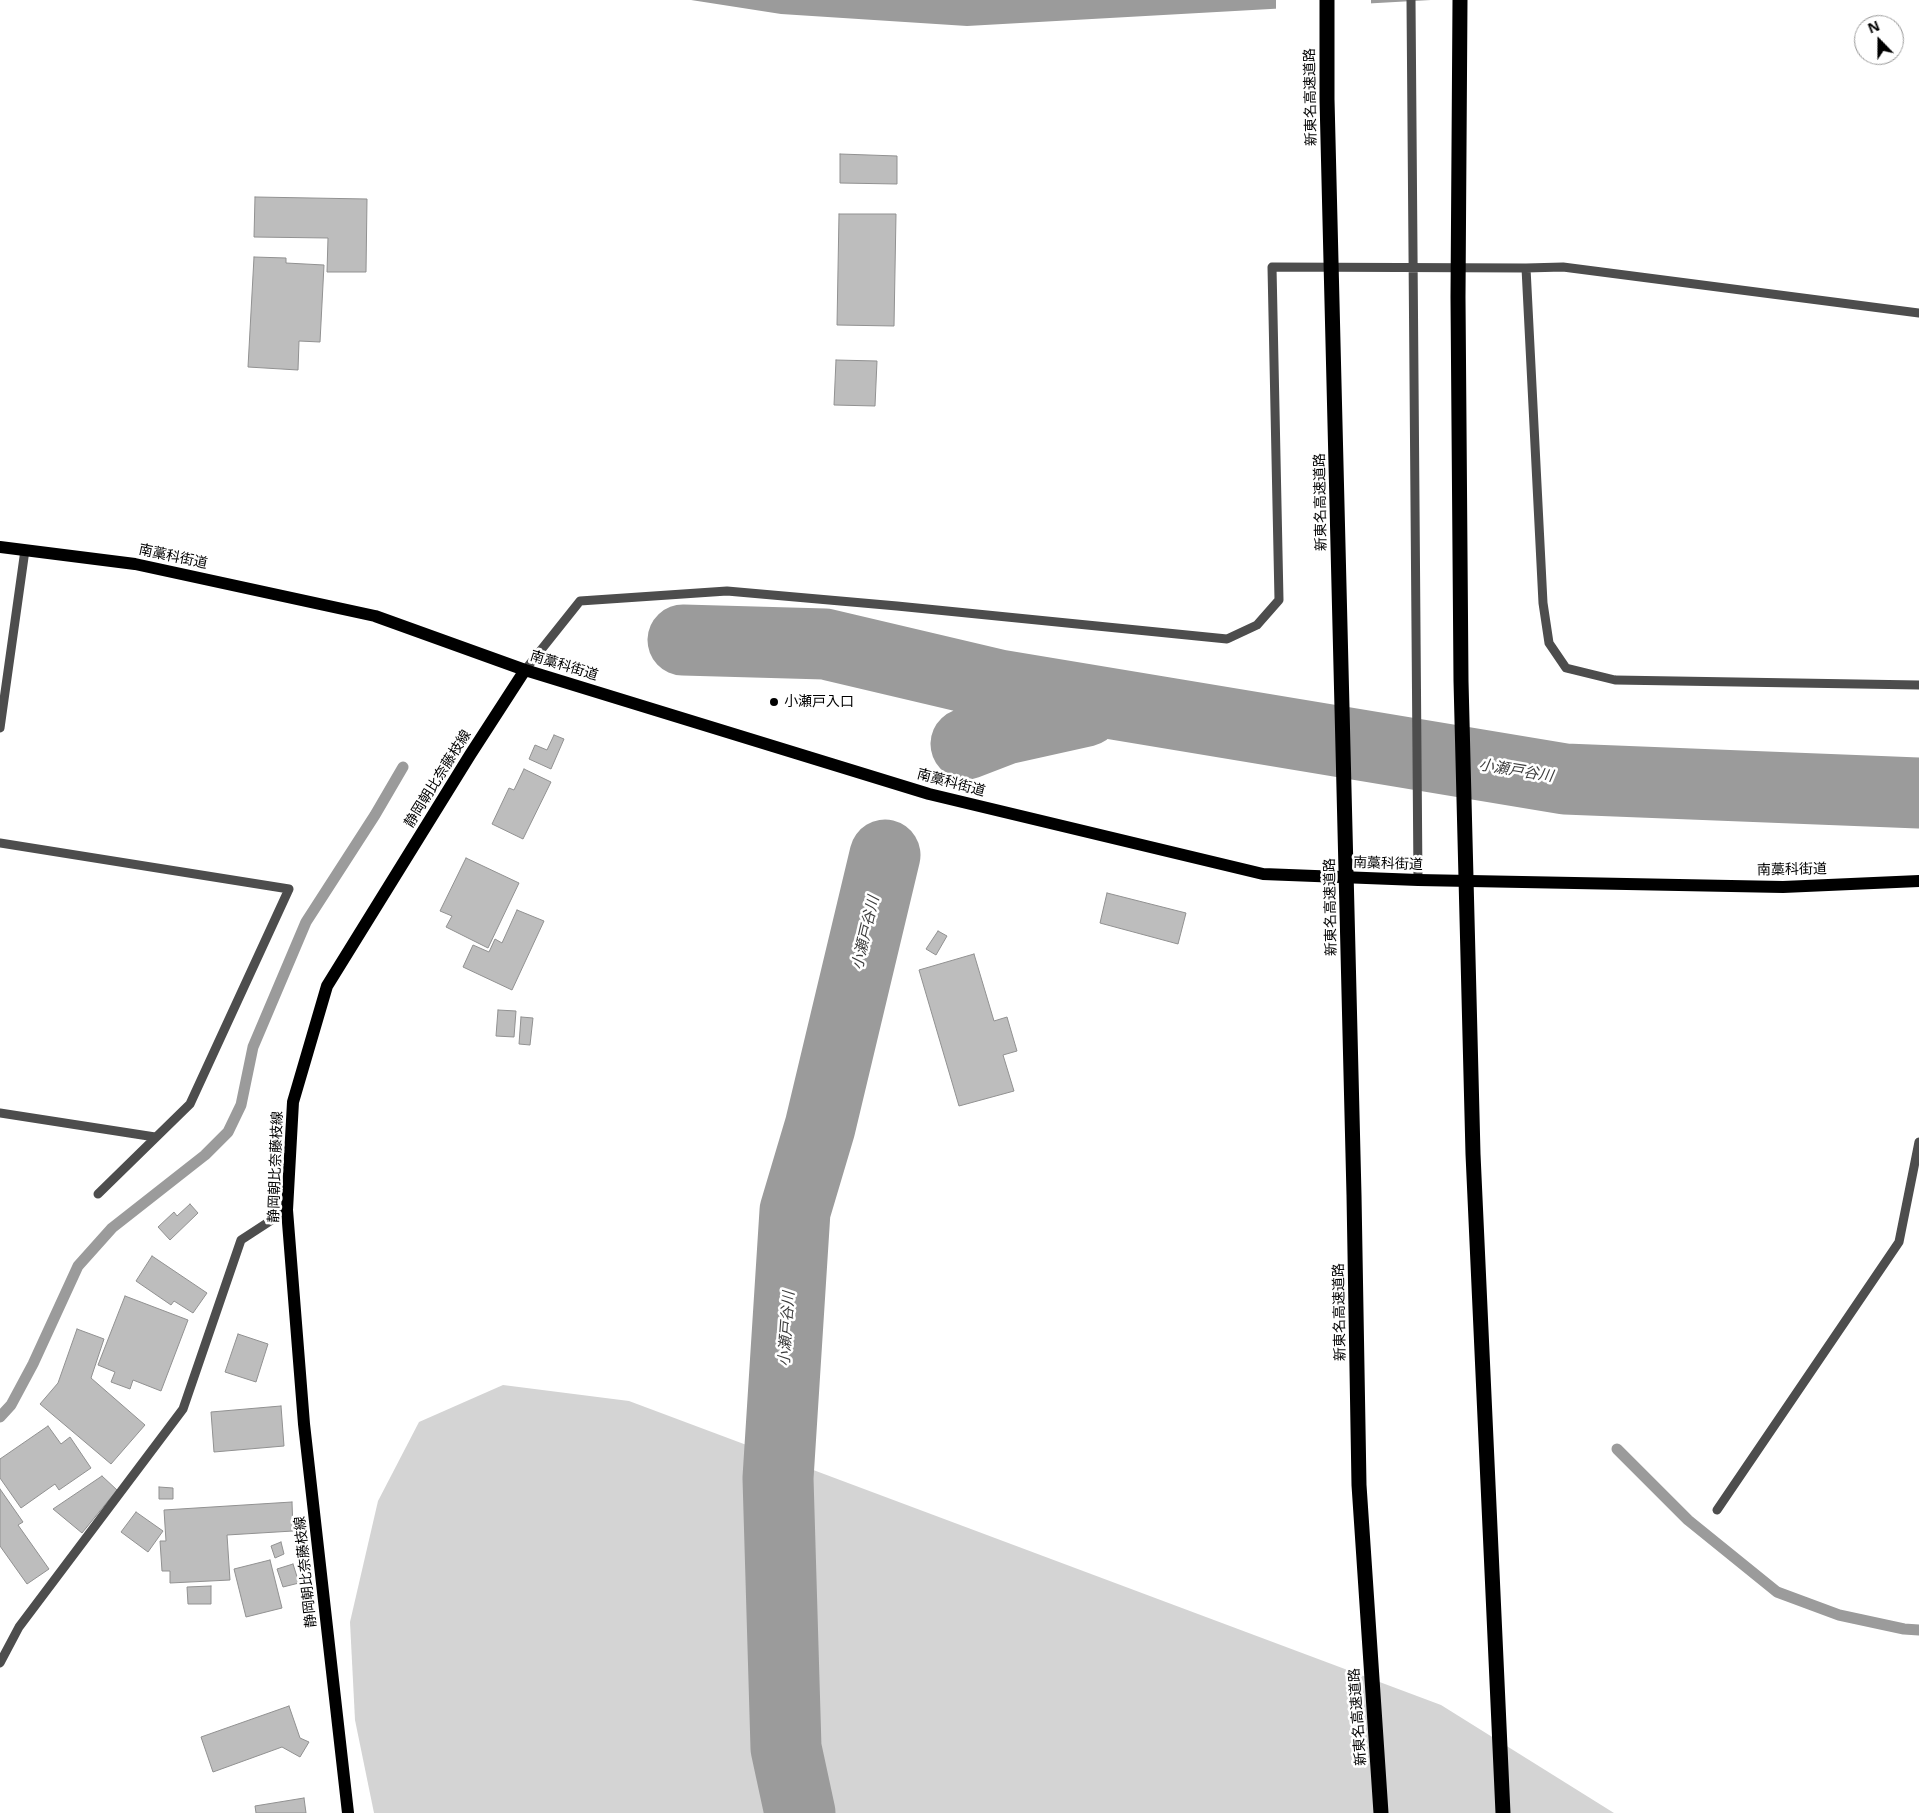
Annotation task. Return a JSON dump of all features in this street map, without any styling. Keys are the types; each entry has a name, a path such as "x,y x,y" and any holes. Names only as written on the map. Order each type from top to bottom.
{"highway":[{"name":"新東名高速道路","path":"1327,0 1327,99 1354,1194 1359,1485 1381,1813"},
{"path":"1460,0 1458,298 1462,681 1473,1154 1503,1813"}],"main road":[{"name":"南藁科街道","path":"0,547 135,564 375,616 525,670 929,794 1263,874 1418,880 1783,886 1919,881"},
{"name":"静岡朝比奈藤枝線","path":"348,1813 304,1424 287,1210 293,1102 327,986 525,670"}],"street":[{"path":"1411,0 1418,880"},
{"path":"525,670 580,601 727,591 1227,639 1258,625 1279,600 1272,267 1563,267 1919,313"},
{"path":"1526,268 1543,603 1549,642 1566,668 1615,680 1919,685"},
{"path":"0,728 25,550"},
{"path":"0,843 289,890 190,1104 98,1194"},
{"path":"0,1113 155,1137"},
{"path":"1717,1510 1899,1242 1919,1142"},
{"path":"0,1662 19,1627 183,1409 241,1240 287,1210"}],"shaded area":[{"path":"691,0 1431,0 967,26 781,14"},
{"path":"503,1385 629,1401 1441,1705 1614,1813 374,1813 355,1720 350,1622 378,1501 419,1422"}],"pier":[{"path":"1276,0 1371,0 1371,6 1276,11"}],"building":[{"path":"840,154 897,156 897,184 840,183"},
{"path":"255,197 367,199 366,272 327,272 328,238 254,237"},
{"path":"839,214 896,214 894,326 837,325"},
{"path":"254,257 286,258 286,263 324,265 320,342 299,341 298,370 248,367"},
{"path":"836,360 877,361 875,406 834,405"},
{"path":"554,735 564,739 551,769 529,759 535,745 547,750"},
{"path":"524,769 551,782 523,839 492,824 509,788 514,790"},
{"path":"466,858 519,883 488,948 446,927 452,916 440,911"},
{"path":"1107,893 1186,913 1178,944 1100,923"},
{"path":"517,910 544,921 512,990 463,967 473,945 489,952 495,939 502,943"},
{"path":"938,931 947,936 936,955 926,949"},
{"path":"974,954 994,1021 1007,1017 1017,1051 1003,1055 1014,1091 959,1106 919,970"},
{"path":"498,1010 516,1011 514,1037 496,1036"},
{"path":"521,1017 533,1018 530,1045 519,1044"},
{"path":"190,1204 198,1213 170,1240 158,1227 174,1212 177,1216"},
{"path":"152,1256 207,1293 193,1313 174,1301 171,1305 136,1281"},
{"path":"125,1296 188,1320 161,1391 133,1380 130,1389 111,1382 115,1372 98,1365"},
{"path":"77,1329 104,1339 91,1378 145,1425 111,1464 40,1404 58,1383"},
{"path":"238,1334 268,1344 256,1382 225,1372"},
{"path":"281,1406 284,1446 214,1452 211,1412"},
{"path":"48,1426 61,1444 70,1437 91,1468 59,1490 55,1484 21,1508 0,1478 0,1459"},
{"path":"102,1476 117,1490 82,1533 53,1509"},
{"path":"159,1487 173,1488 173,1499 159,1499"},
{"path":"0,1489 23,1522 18,1525 49,1569 27,1584 0,1546"},
{"path":"292,1502 293,1531 227,1535 230,1580 170,1583 170,1571 162,1571 160,1541 166,1541 164,1510"},
{"path":"136,1512 163,1531 148,1552 121,1532"},
{"path":"281,1542 284,1554 275,1558 271,1546"},
{"path":"270,1560 282,1608 246,1617 234,1569"},
{"path":"293,1564 299,1583 283,1587 277,1569"},
{"path":"211,1586 211,1604 188,1604 187,1587"},
{"path":"289,1706 300,1738 309,1742 300,1757 282,1747 213,1772 201,1737"},
{"path":"304,1798 306,1813 256,1813 255,1806"}],"waterway":[{"name":"小瀬戸谷川","path":"683,640 825,644 999,685 1565,779 1919,793"},
{"name":"小瀬戸谷川","path":"966,744 1005,729 1086,711"},
{"path":"0,1417 11,1405 33,1364 78,1266 112,1228 205,1155 228,1132 241,1105 253,1047 306,922 375,815 403,767"},
{"name":"小瀬戸谷川","path":"800,1813 786,1748 778,1478 795,1211 820,1127 885,855"},
{"path":"1617,1449 1688,1520 1777,1592 1839,1615 1904,1629 1919,1630"}],"place":[{"name":"小瀬戸入口","path":"774,702"}]}
